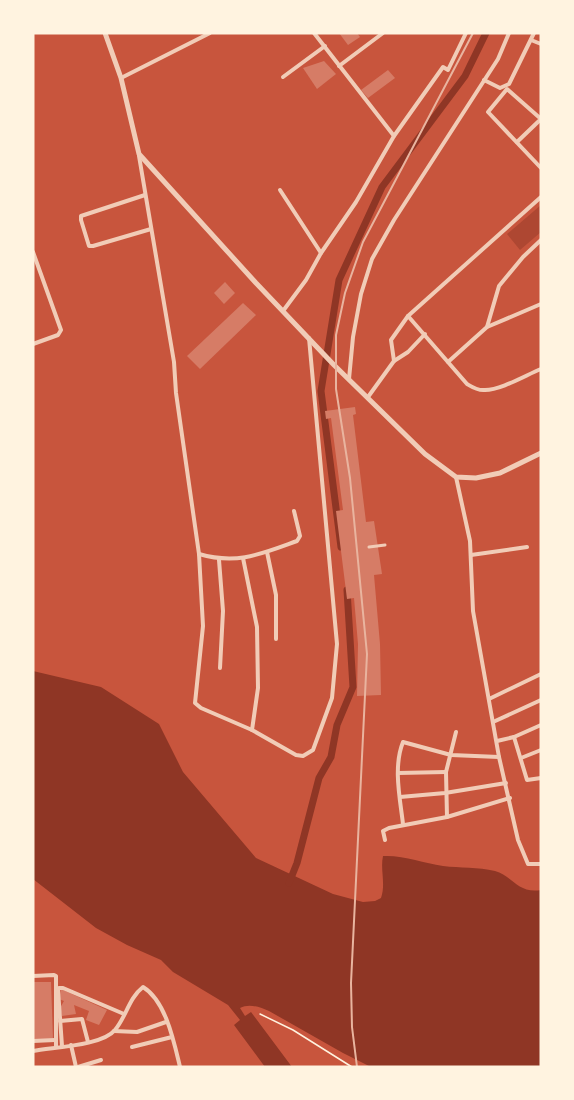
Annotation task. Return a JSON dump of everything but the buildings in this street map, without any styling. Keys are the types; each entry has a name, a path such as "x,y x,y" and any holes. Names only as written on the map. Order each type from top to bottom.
{"street":[{"path":"105,33 121,78 139,154 174,362 176,393 199,554 203,626 195,703 201,708 252,730 296,755 303,756 309,754 316,744 332,698 337,644 309,338"},
{"path":"121,78 210,33"},
{"path":"314,33 394,136"},
{"path":"339,66 382,33"},
{"path":"283,311 306,280 321,253 356,202 394,136 443,67 448,70 466,33"},
{"path":"349,380 353,336 361,294 372,259 394,220 498,59 509,33"},
{"path":"484,80 500,88 509,84 534,33"},
{"path":"531,40 541,44"},
{"path":"283,77 325,46"},
{"path":"517,142 541,119 506,89 488,113 541,168"},
{"path":"139,154 334,365 425,454 456,477 476,478 500,473 541,453"},
{"path":"280,190 321,253"},
{"path":"145,195 81,216 81,220 89,246 151,229"},
{"path":"393,362 391,340 408,316 541,197"},
{"path":"487,327 499,286 523,257 541,240"},
{"path":"33,252 61,330 58,335 33,344"},
{"path":"448,362 487,327 541,304"},
{"path":"408,316 466,384 484,391 495,389 541,369"},
{"path":"368,397 393,362 408,352 425,334"},
{"path":"456,477 471,555 473,611 499,757 518,840 525,860 528,864 541,864"},
{"path":"199,554 219,560 243,558 267,552 298,539 300,536 294,511"},
{"path":"369,547 386,544"},
{"path":"471,555 527,547"},
{"path":"267,552 276,595 276,639"},
{"path":"243,558 257,627 258,688 252,730"},
{"path":"219,560 223,611 220,668"},
{"path":"489,699 541,674"},
{"path":"494,722 541,700"},
{"path":"497,741 514,737 541,725"},
{"path":"447,817 446,772 456,732"},
{"path":"514,737 527,780 541,778"},
{"path":"403,824 398,773 399,754 403,742 451,755 499,757"},
{"path":"521,758 541,750"},
{"path":"398,773 446,772"},
{"path":"400,797 445,793 506,783"},
{"path":"385,840 383,833 385,829 447,817 510,798"},
{"path":"33,976 56,976 56,1046"},
{"path":"33,1051 104,1039 114,1031 136,992 143,987 153,993 172,1037 180,1067"},
{"path":"62,1046 58,990 63,988 124,1014"},
{"path":"60,1021 82,1019 88,1042"},
{"path":"114,1031 137,1032 166,1022"},
{"path":"132,1047 172,1037"},
{"path":"33,1041 56,1040"},
{"path":"71,1045 77,1067 101,1060"}],"path":[{"path":"260,1014 293,1030 352,1067"}],"shaded area":[{"path":"541,205 541,232 520,250 507,234"},
{"path":"33,671 101,687 159,724 183,772 256,858 333,894 363,902 381,898 383,856 406,858 443,866 495,871 521,887 533,891 541,890 541,1067 371,1067 269,1011 255,1006 240,1008 245,1016 251,1012 292,1067 265,1067 234,1025 240,1020 228,1005 173,972 161,960 96,928 33,879"}],"waterway":[{"path":"341,547 321,391 339,280 382,187 465,76 486,33"},
{"path":"289,883 297,863 319,778 331,757 337,725 353,687 347,590"}],"railway":[{"path":"357,1067 352,1027 351,983 367,654 350,478 336,389 336,335 345,293 363,242 473,33"}]}
